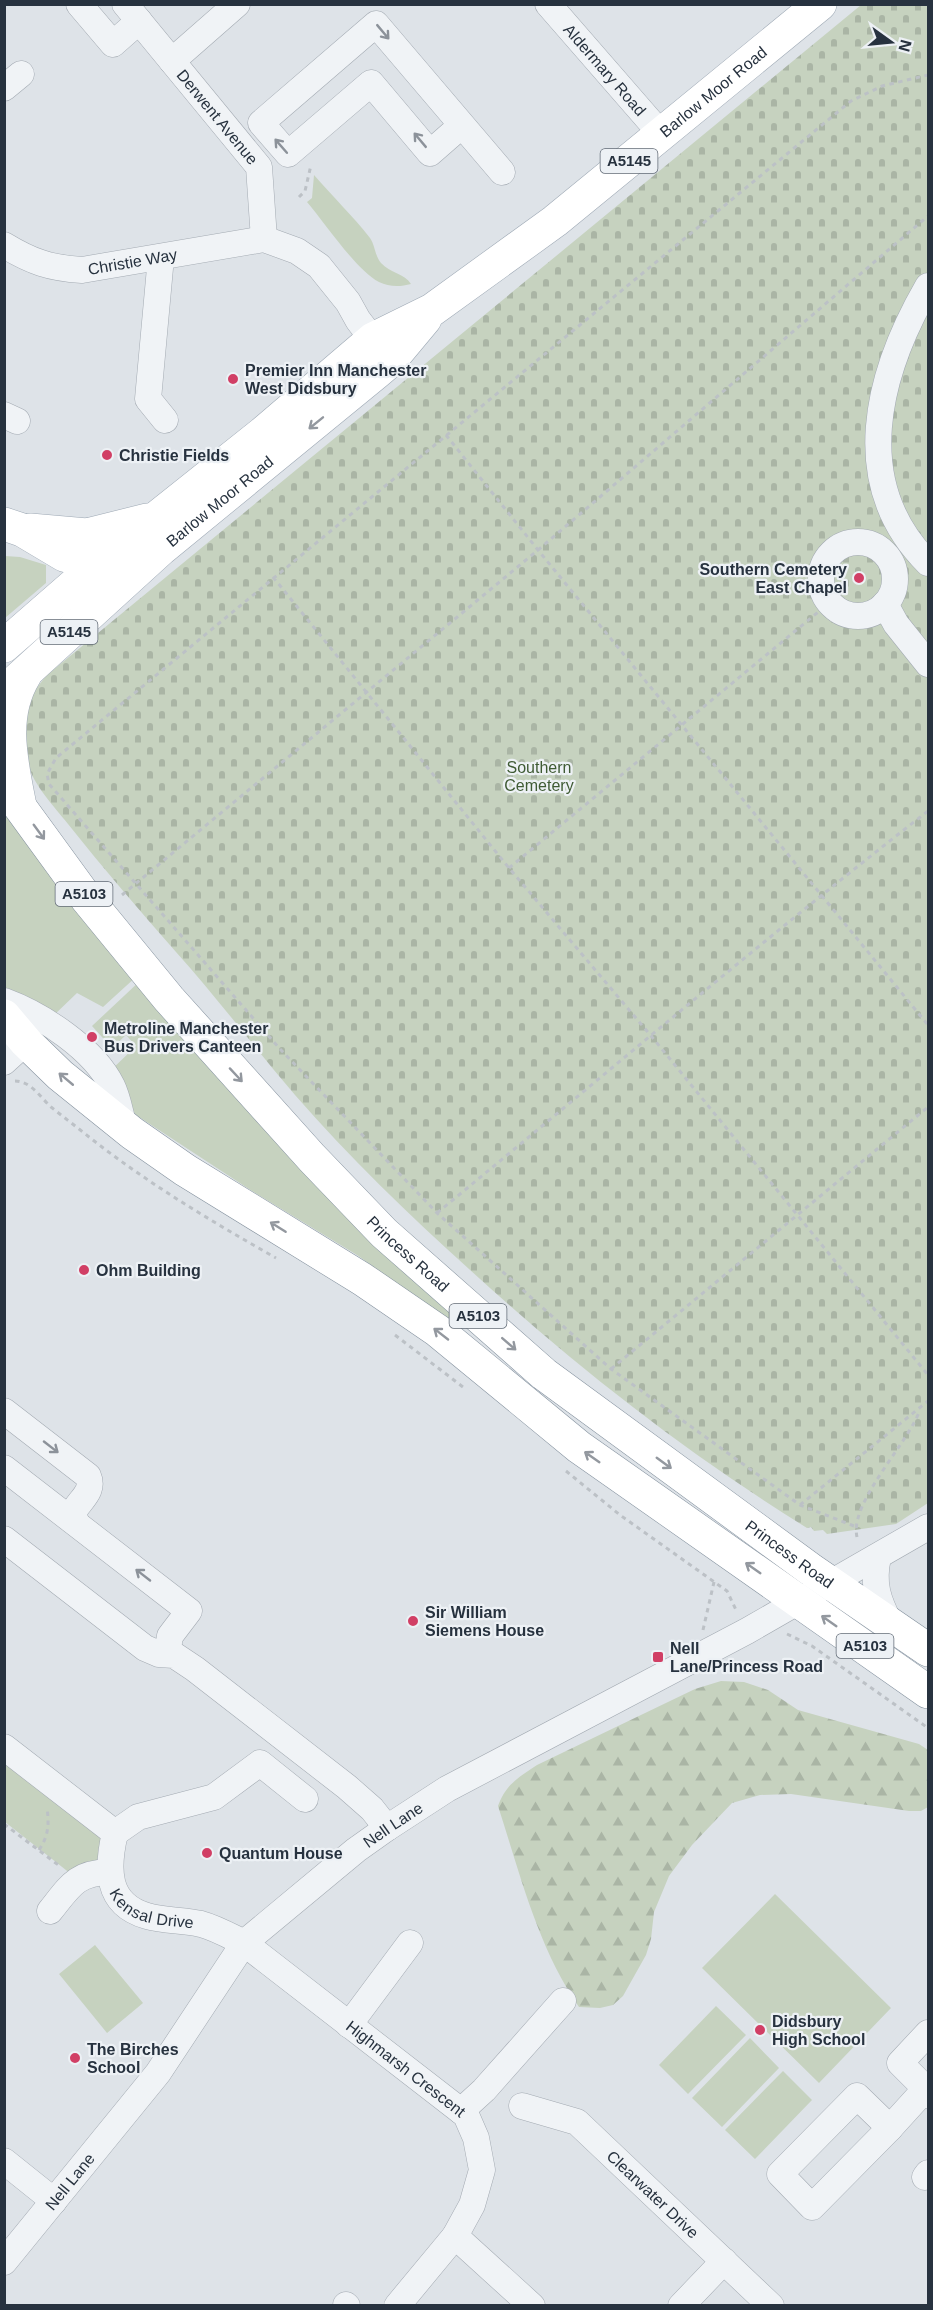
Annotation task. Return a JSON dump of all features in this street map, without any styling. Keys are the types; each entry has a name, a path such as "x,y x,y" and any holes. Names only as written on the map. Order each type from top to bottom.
{"main road":[{"name":"Barlow Moor Road","path":"4,646 97,565 263,433 340,365 373,340 432,310 555,221 820,4"},
{"name":"Barlow Moor Road","path":"4,692 134,573 373,340"},
{"name":"A5145","path":"13,527 87,535 157,518"},
{"name":"A5145","path":"13,527 64,555 134,573"},
{"name":"A5145","path":"12,796 7,724 19,683 36,662"},
{"name":"Princess Road","path":"12,796 87,899 169,999 305,1150 384,1233 544,1374 831,1583 928,1650"},
{"name":"Princess Road","path":"4,1016 15,1062 60,1074 124,1126 185,1170 362,1279 438,1331 579,1447 928,1692"}],"street":[{"name":"Derwent Avenue","path":"79,4 113,44 132,13 259,167 264,239"},
{"path":"172,61 237,4"},
{"name":"Aldermary Road","path":"548,4 662,135"},
{"path":"238,141 376,24 502,172"},
{"path":"261,123 288,154 371,83 430,153 462,125"},
{"path":"264,239 297,251 319,266 348,302 373,340"},
{"name":"Christie Way","path":"8,255 49,266 82,270 264,239"},
{"path":"161,257 148,399 165,420"},
{"path":"914,546 895,518 881,477 877,458 878,435 881,409 894,356 928,286"},
{"path":"895,574 885,553 863,542 851,542 839,547 829,555 822,567 820,579 829,603 838,611 850,616 863,616 876,612 891,595 895,574 914,546"},
{"path":"875,546 914,546"},
{"path":"885,604 896,624 928,664"},
{"path":"4,1001 64,1033 77,1044 112,1086 124,1126"},
{"path":"4,1411 88,1476 91,1486 74,1510 76,1522"},
{"path":"4,1468 189,1611 170,1636 167,1654"},
{"name":"Nell Lane","path":"4,2262 158,2073 244,1943 387,1828 447,1789 801,1601 928,1527"},
{"path":"4,1539 133,1640 159,1654 174,1655 195,1669 347,1787 372,1809 387,1828"},
{"path":"878,1557 875,1570 877,1598 890,1624"},
{"path":"4,1747 116,1833 138,1817 214,1797 260,1763 305,1799"},
{"name":"Kensal Drive","path":"116,1833 110,1853 109,1872 114,1890 121,1900 137,1912 147,1916 205,1925 244,1943"},
{"path":"50,1911 76,1879 86,1874 109,1872"},
{"name":"Highmarsh Crescent","path":"244,1943 466,2115 476,2138 482,2170 472,2205 455,2236 397,2306"},
{"path":"350,2025 410,1943"},
{"path":"461,2111 484,2090 563,2001"},
{"path":"890,2128 920,2096 928,2093 900,2063 928,2033"},
{"name":"Clearwater Drive","path":"522,2106 577,2122 771,2306"},
{"path":"4,2161 54,2201"},
{"path":"455,2236 532,2306"},
{"path":"681,2306 724,2261"}],"path":[{"path":"854,1526 800,1505 611,1369 437,1213 280,1048 135,884 47,779 48,768 56,758 851,101 882,86 928,75"},
{"path":"299,197 305,191 308,169 312,163"},
{"path":"122,895 538,550 928,216"},
{"path":"446,435 928,1024"},
{"path":"273,577 509,868 652,1037 928,1375"},
{"path":"509,868 829,603"},
{"path":"437,1213 652,1037 821,894 928,811"},
{"path":"15,1062 21,1081 41,1094 49,1105 92,1140 166,1194 283,1262"},
{"path":"611,1369 928,1107"},
{"path":"392,1332 465,1389"},
{"path":"800,1505 928,1401"},
{"path":"857,1537 854,1526 870,1490 914,1425 920,1408"},
{"path":"565,1470 620,1515 727,1591"},
{"path":"702,1634 714,1582"},
{"path":"779,1638 788,1634 812,1646 928,1728"},
{"path":"39,1850 49,1827 47,1800 56,1787"},
{"path":"4,1824 76,1879"}],"green space":[{"name":"Southern Cemetery","path":"861,5 928,5 928,1503 896,1524 827,1534 823,1530 814,1531 811,1527 807,1528 762,1499 675,1438 590,1373 469,1269 358,1163 295,1095 45,796 28,764 26,713 31,698 47,675"},
{"path":"314,175 370,238 381,263 405,277 411,284 395,286 379,282 351,257 307,202 312,198"},
{"path":"5,556 20,557 46,565 46,583 5,618"},
{"path":"4,809 137,976 103,1007 77,993 52,1017 5,992"},
{"path":"141,980 460,1314 454,1324 357,1255 252,1191 136,1115 107,1074 136,1046 126,1035 112,1048 92,1026"},
{"path":"721,1681 744,1682 768,1690 798,1710 919,1744 928,1750 928,1807 921,1811 909,1811 791,1794 760,1795 732,1803 692,1845 669,1876 654,1912 651,1939 646,1955 623,1996 613,2005 600,2008 579,2007 552,1960 531,1910 498,1806 501,1798 513,1782 537,1765 695,1689"},
{"path":"4,1761 102,1838 98,1861 71,1874 5,1822"},
{"path":"775,1894 891,2008 819,2083 702,1968"},
{"path":"95,1945 143,2003 107,2033 59,1974"},
{"path":"716,2006 746,2035 688,2094 659,2065"},
{"path":"750,2038 779,2068 722,2127 692,2098"},
{"path":"783,2071 812,2100 755,2159 725,2130"}],"place":[{"name":"Premier Inn Manchester West Didsbury","path":"233,379"},
{"name":"Christie Fields","path":"107,455"},
{"name":"Southern Cemetery East Chapel","path":"859,578"},
{"name":"Metroline Manchester Bus Drivers Canteen","path":"92,1037"},
{"name":"Ohm Building","path":"84,1270"},
{"name":"Sir William Siemens House","path":"413,1621"},
{"name":"Nell Lane/Princess Road","path":"658,1657"},
{"name":"Quantum House","path":"207,1853"},
{"name":"Didsbury High School","path":"760,2030"},
{"name":"The Birches School","path":"75,2058"}]}
